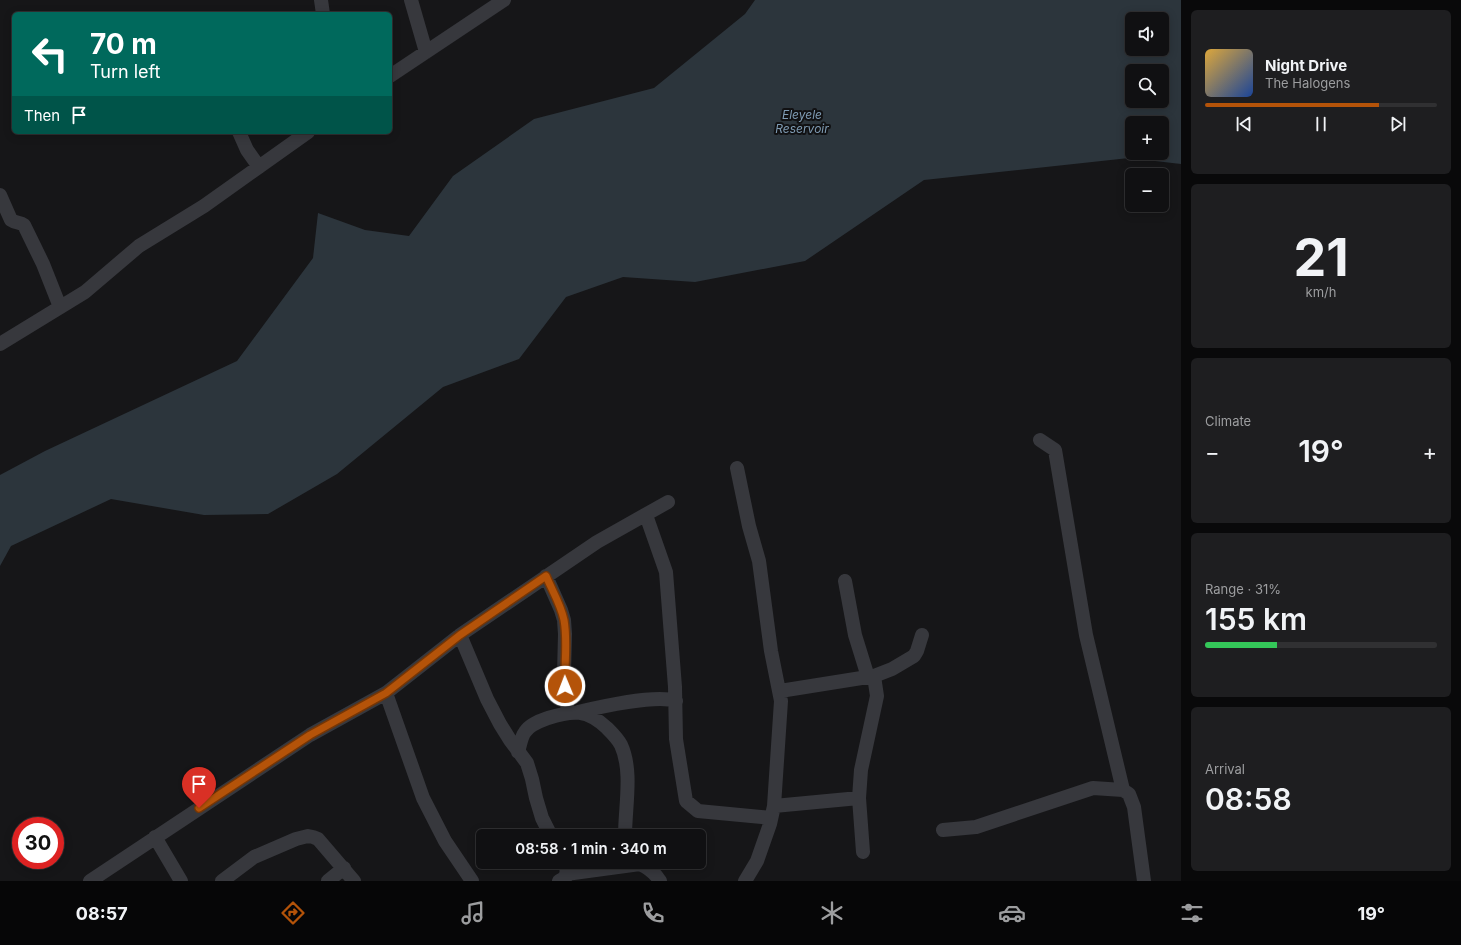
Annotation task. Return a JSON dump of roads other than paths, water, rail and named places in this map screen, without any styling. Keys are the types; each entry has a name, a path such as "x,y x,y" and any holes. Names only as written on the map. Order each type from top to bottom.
{"street":[{"path":"321,0 323,12"},
{"path":"411,0 426,52"},
{"path":"392,75 504,0"},
{"path":"240,134 247,150 259,167"},
{"path":"0,344 85,292 139,246 204,206 305,134"},
{"path":"0,195 11,220 24,225 43,264 60,307"},
{"path":"1040,440 1055,450 1086,634 1123,790"},
{"path":"737,468 749,526 759,561 771,651 781,701 770,824 757,861 745,881"},
{"path":"90,881 310,735 386,693 460,635 597,542 668,502"},
{"path":"646,515 666,572 676,701 676,740 686,801 698,811 772,812 859,798"},
{"path":"546,576 564,620 564,674 571,712"},
{"path":"845,581 855,635 877,696 861,770 859,798 863,852"},
{"path":"460,635 487,699 510,740 527,763 542,818 548,829"},
{"path":"780,691 871,676 892,669 914,656 922,635"},
{"path":"386,693 423,798 446,841 472,881"},
{"path":"518,752 523,734 538,721 571,712 638,701 668,698 676,701"},
{"path":"571,712 588,715 597,719 620,743 624,755 628,784 626,829"},
{"path":"943,830 976,827 1093,788 1123,790 1129,794 1134,807 1144,881"},
{"path":"222,881 254,857 296,839 308,836 313,836 318,839 354,881"},
{"path":"155,838 181,881"},
{"path":"328,881 344,868"},
{"path":"563,872 587,869"},
{"path":"649,869 660,881"}],"water":[{"name":"Eleyele Reservoir","path":"755,0 1181,0 1181,164 1146,160 1169,160 1169,116 1125,116 1125,158 924,180 805,261 695,282 623,277 566,297 519,359 443,387 337,474 268,514 204,515 111,499 11,546 0,566 0,475 45,451 237,361 313,258 318,213 365,230 409,236 453,176 534,119 654,88 745,14"}]}
